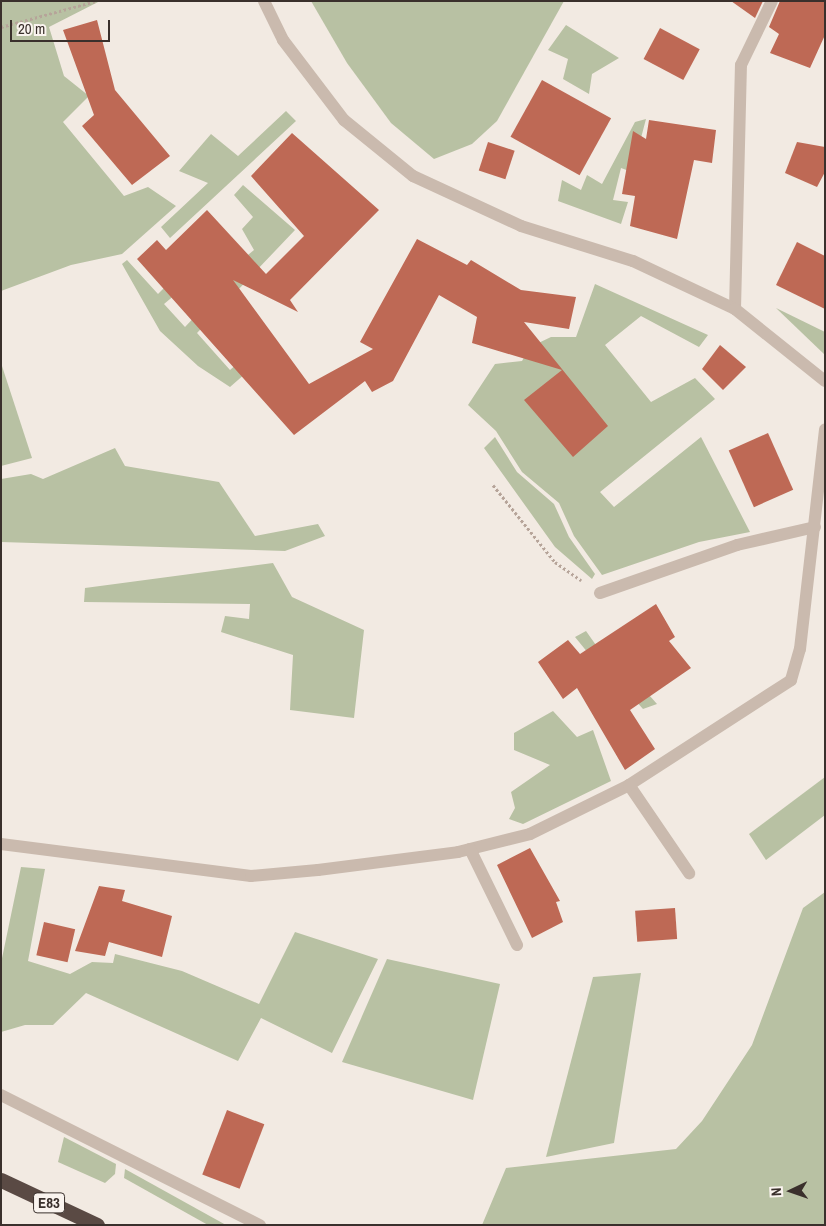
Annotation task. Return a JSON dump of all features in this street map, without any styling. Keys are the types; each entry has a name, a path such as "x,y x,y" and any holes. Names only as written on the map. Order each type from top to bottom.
{"highway":[{"name":"E83","path":"1,1180 97,1225"}],"street":[{"path":"264,1 283,40 344,120 413,176 521,226 633,260 735,309 825,381"},
{"path":"735,309 741,66 772,1"},
{"path":"1,844 251,876 470,849 530,834 629,785 791,680 800,649 825,428"},
{"path":"600,593 737,545 815,527"},
{"path":"629,785 689,873"},
{"path":"470,849 517,945"},
{"path":"1,1095 260,1225"}],"path":[{"path":"1,27 96,1"},
{"path":"493,485 555,562 600,593"}],"green space":[{"path":"1,1 100,1 49,27 64,76 89,96 63,122 124,196 148,187 176,206 122,254 71,265 1,291"},
{"path":"311,1 564,1 497,121 472,144 434,159 391,123 347,63"},
{"path":"566,25 619,58 592,74 589,94 563,79 568,59 548,50"},
{"path":"286,111 296,121 170,238 161,227 208,183 179,171 211,134 238,156"},
{"path":"646,119 632,172 621,168 613,200 628,202 621,224 558,201 562,180 581,190 587,175 602,184 635,122"},
{"path":"243,185 295,230 197,333 230,370 269,336 277,346 230,387 198,366 160,331 122,264 127,260 158,294 192,260 206,269 164,304 185,327 202,309 220,278 254,250 242,229 253,217 234,195"},
{"path":"595,284 708,335 699,347 641,316 605,345 651,402 695,378 715,399 600,492 614,507 701,437 750,532 699,542 602,575 574,536 559,503 522,472 496,431 468,405 495,364 522,361 530,347 551,337 576,337"},
{"path":"776,308 825,332 825,355"},
{"path":"1,363 32,458 1,466"},
{"path":"495,437 517,472 554,504 569,537 595,574 592,579 555,547 484,448"},
{"path":"115,448 125,466 219,482 255,536 318,524 325,536 285,551 1,542 1,479 31,474 43,479"},
{"path":"273,563 292,597 364,630 354,718 290,710 293,655 221,632 225,616 249,619 250,604 84,602 85,588"},
{"path":"586,631 610,665 620,662 657,704 643,709 621,684 615,686 575,637"},
{"path":"553,711 577,737 593,730 611,781 523,824 509,819 515,808 511,792 550,765 514,750 514,733"},
{"path":"825,777 825,815 766,860 749,834"},
{"path":"21,867 45,869 28,961 70,974 92,962 113,963 115,954 182,971 259,1004 295,932 378,959 332,1053 261,1018 238,1061 86,993 53,1025 25,1025 1,1032 1,963"},
{"path":"825,892 825,1225 482,1225 506,1168 676,1149 702,1121 752,1045 803,908"},
{"path":"387,959 500,984 473,1100 342,1062"},
{"path":"641,973 614,1143 546,1157 593,977"},
{"path":"64,1137 116,1164 115,1174 105,1183 58,1162"},
{"path":"125,1169 226,1225 208,1225 124,1178"}],"building":[{"path":"731,1 763,1 755,18"},
{"path":"780,1 825,1 825,35 810,68 770,53 779,34 769,27"},
{"path":"97,20 115,90 170,156 132,185 82,126 94,115 63,30"},
{"path":"660,28 700,49 683,80 644,59"},
{"path":"542,80 611,118 580,175 510,137"},
{"path":"649,120 716,130 712,163 694,160 677,239 630,226 635,196 622,194 633,131 646,139"},
{"path":"292,133 379,210 290,300 298,312 233,280 309,384 373,349 360,342 417,239 467,265 471,260 521,290 576,297 569,329 524,322 608,426 573,457 524,400 562,370 472,343 477,317 439,295 393,381 372,392 365,381 294,435 137,259 157,240 166,250 207,210 266,274 304,236 251,176"},
{"path":"488,142 515,151 505,179 479,171"},
{"path":"797,142 825,147 825,172 817,187 785,173"},
{"path":"797,242 825,256 825,309 776,285"},
{"path":"720,345 746,367 723,390 702,369"},
{"path":"768,433 793,490 754,507 729,450"},
{"path":"656,604 675,637 669,641 691,668 630,710 655,749 625,770 577,688 563,699 538,662 568,640 580,654"},
{"path":"530,848 560,901 556,902 563,922 532,938 497,865"},
{"path":"99,886 125,890 122,901 172,916 162,957 109,942 105,956 75,951"},
{"path":"675,908 677,939 637,942 635,911"},
{"path":"44,922 75,929 68,962 36,955"},
{"path":"227,1110 264,1124 240,1189 202,1174"}]}
